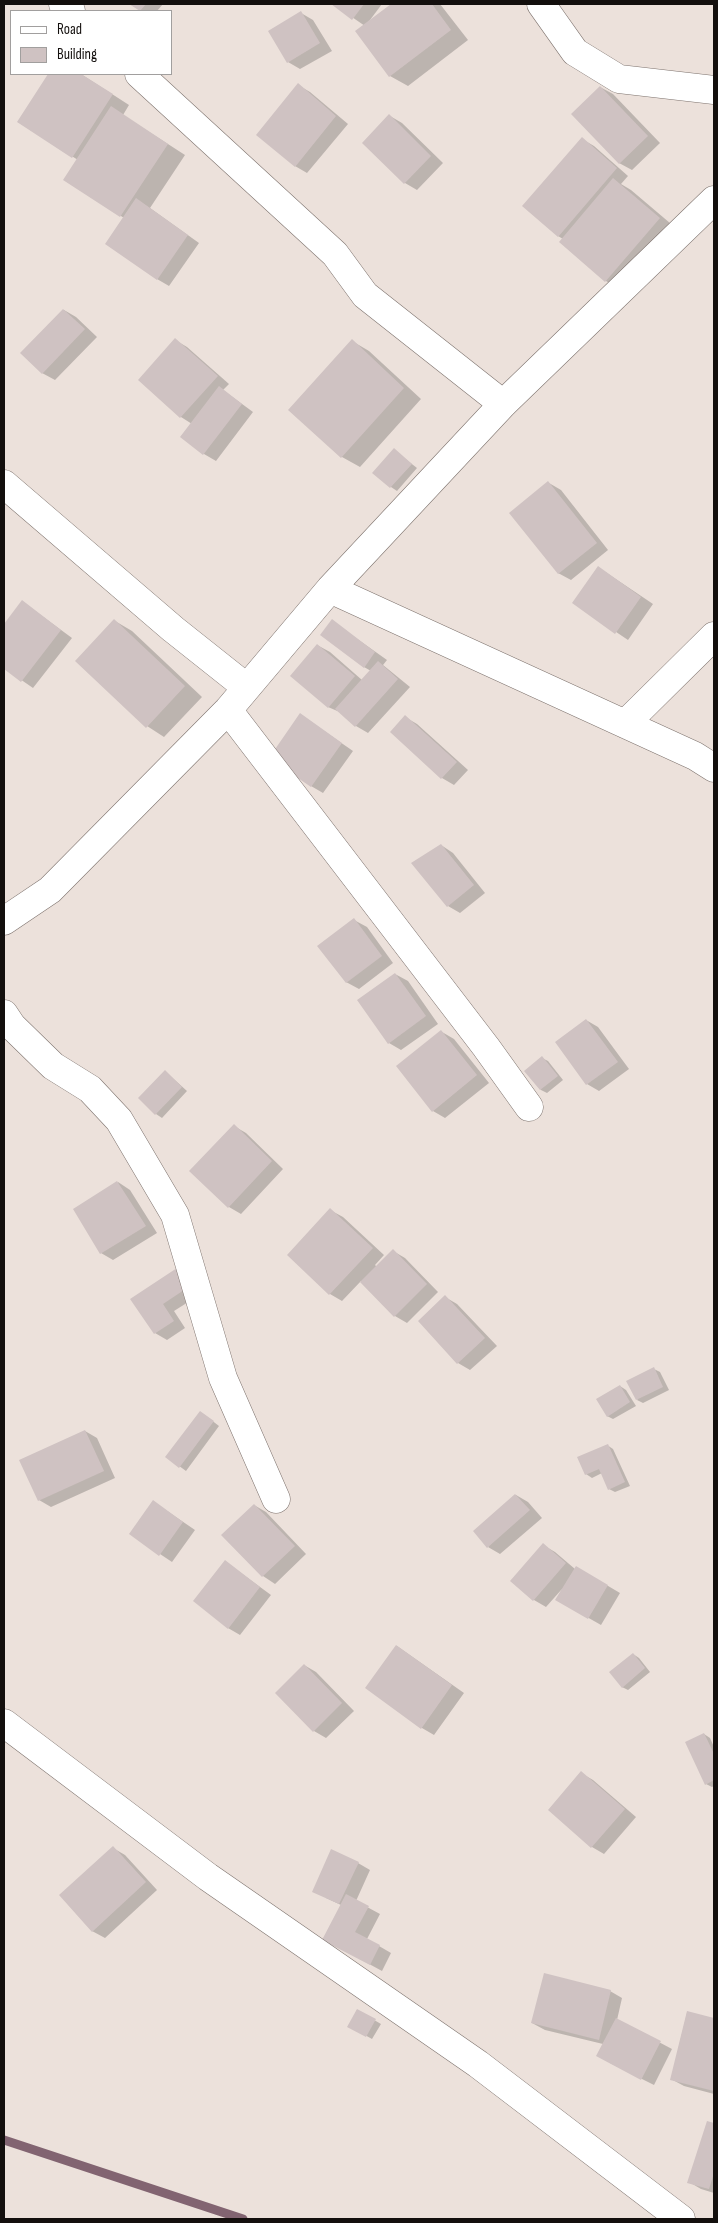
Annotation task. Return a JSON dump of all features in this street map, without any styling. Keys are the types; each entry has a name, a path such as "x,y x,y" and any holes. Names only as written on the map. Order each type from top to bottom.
{"street":[{"path":"541,4 575,52 619,79 714,90"},
{"path":"140,75 335,254 365,295 503,404"},
{"path":"4,921 50,890 228,710 330,589 503,404 714,200"},
{"path":"4,484 173,629 246,687"},
{"path":"330,589 695,756 714,768"},
{"path":"626,724 714,636"},
{"path":"228,710 486,1047 529,1107"},
{"path":"4,1014 12,1026 53,1066 90,1089 119,1120 175,1215 223,1378 276,1499"},
{"path":"4,1724 208,1877 478,2064 681,2219"}],"building":[{"path":"129,4 146,4 141,10"},
{"path":"331,4 364,4 352,20"},
{"path":"391,4 432,4 451,30 389,77 355,31"},
{"path":"301,11 320,43 287,63 268,31"},
{"path":"47,75 83,75 113,94 72,158 17,122"},
{"path":"298,83 336,116 295,167 256,135"},
{"path":"600,86 648,136 619,164 571,114"},
{"path":"111,106 168,144 120,217 63,180"},
{"path":"389,114 431,156 404,184 362,143"},
{"path":"582,137 617,168 558,237 522,206"},
{"path":"613,178 660,218 605,282 559,242"},
{"path":"136,198 188,235 157,280 105,244"},
{"path":"63,309 85,329 42,374 20,353"},
{"path":"175,338 218,376 180,418 138,380"},
{"path":"352,339 404,388 341,458 288,410"},
{"path":"219,386 242,404 203,455 180,437"},
{"path":"394,448 412,464 390,488 372,473"},
{"path":"548,481 597,543 558,574 509,513"},
{"path":"598,566 641,597 615,634 572,603"},
{"path":"22,600 61,630 21,682 4,669 4,624"},
{"path":"114,619 185,686 146,728 75,661"},
{"path":"332,619 375,652 364,668 320,635"},
{"path":"317,644 355,676 328,708 290,676"},
{"path":"378,661 398,679 355,727 335,709"},
{"path":"300,713 342,743 311,787 269,758"},
{"path":"405,715 457,762 441,779 390,732"},
{"path":"441,844 474,885 447,907 411,863"},
{"path":"354,918 382,956 346,983 317,946"},
{"path":"395,973 426,1016 388,1044 357,1000"},
{"path":"586,1019 618,1062 586,1085 555,1042"},
{"path":"441,1030 477,1075 432,1112 396,1066"},
{"path":"542,1056 558,1076 540,1090 524,1071"},
{"path":"165,1070 182,1087 155,1115 138,1098"},
{"path":"234,1124 272,1161 228,1208 189,1171"},
{"path":"117,1181 146,1226 100,1254 73,1209"},
{"path":"330,1208 373,1248 329,1295 287,1255"},
{"path":"393,1249 427,1284 394,1317 360,1282"},
{"path":"177,1268 190,1286 163,1304 174,1321 154,1334 130,1299"},
{"path":"445,1295 485,1338 457,1364 418,1321"},
{"path":"654,1367 663,1387 636,1400 626,1381"},
{"path":"620,1385 630,1402 607,1417 596,1399"},
{"path":"200,1411 214,1421 179,1468 165,1457"},
{"path":"85,1430 104,1471 38,1501 19,1460"},
{"path":"608,1444 625,1482 608,1490 599,1469 585,1475 577,1457"},
{"path":"515,1494 530,1510 487,1548 473,1531"},
{"path":"153,1500 183,1522 159,1556 129,1534"},
{"path":"254,1504 295,1546 262,1577 221,1535"},
{"path":"543,1543 566,1563 533,1601 510,1581"},
{"path":"225,1560 260,1587 228,1629 193,1601"},
{"path":"576,1566 608,1585 588,1619 555,1600"},
{"path":"396,1645 452,1685 421,1729 365,1688"},
{"path":"633,1653 645,1668 622,1688 609,1672"},
{"path":"304,1664 342,1703 313,1732 275,1693"},
{"path":"704,1733 714,1754 714,1780 705,1785 685,1742"},
{"path":"581,1771 625,1809 591,1848 548,1810"},
{"path":"113,1846 146,1882 92,1932 59,1895"},
{"path":"331,1849 359,1862 339,1904 312,1892"},
{"path":"346,1894 369,1906 355,1932 380,1945 370,1965 322,1940"},
{"path":"544,1973 611,1990 599,2040 531,2023"},
{"path":"357,2009 376,2019 366,2037 347,2027"},
{"path":"687,2011 714,2018 714,2091 670,2080"},
{"path":"616,2018 661,2041 641,2080 596,2056"},
{"path":"707,2121 714,2123 714,2173 709,2189 687,2183"}],"waterway":[{"path":"4,2140 243,2219"}]}
